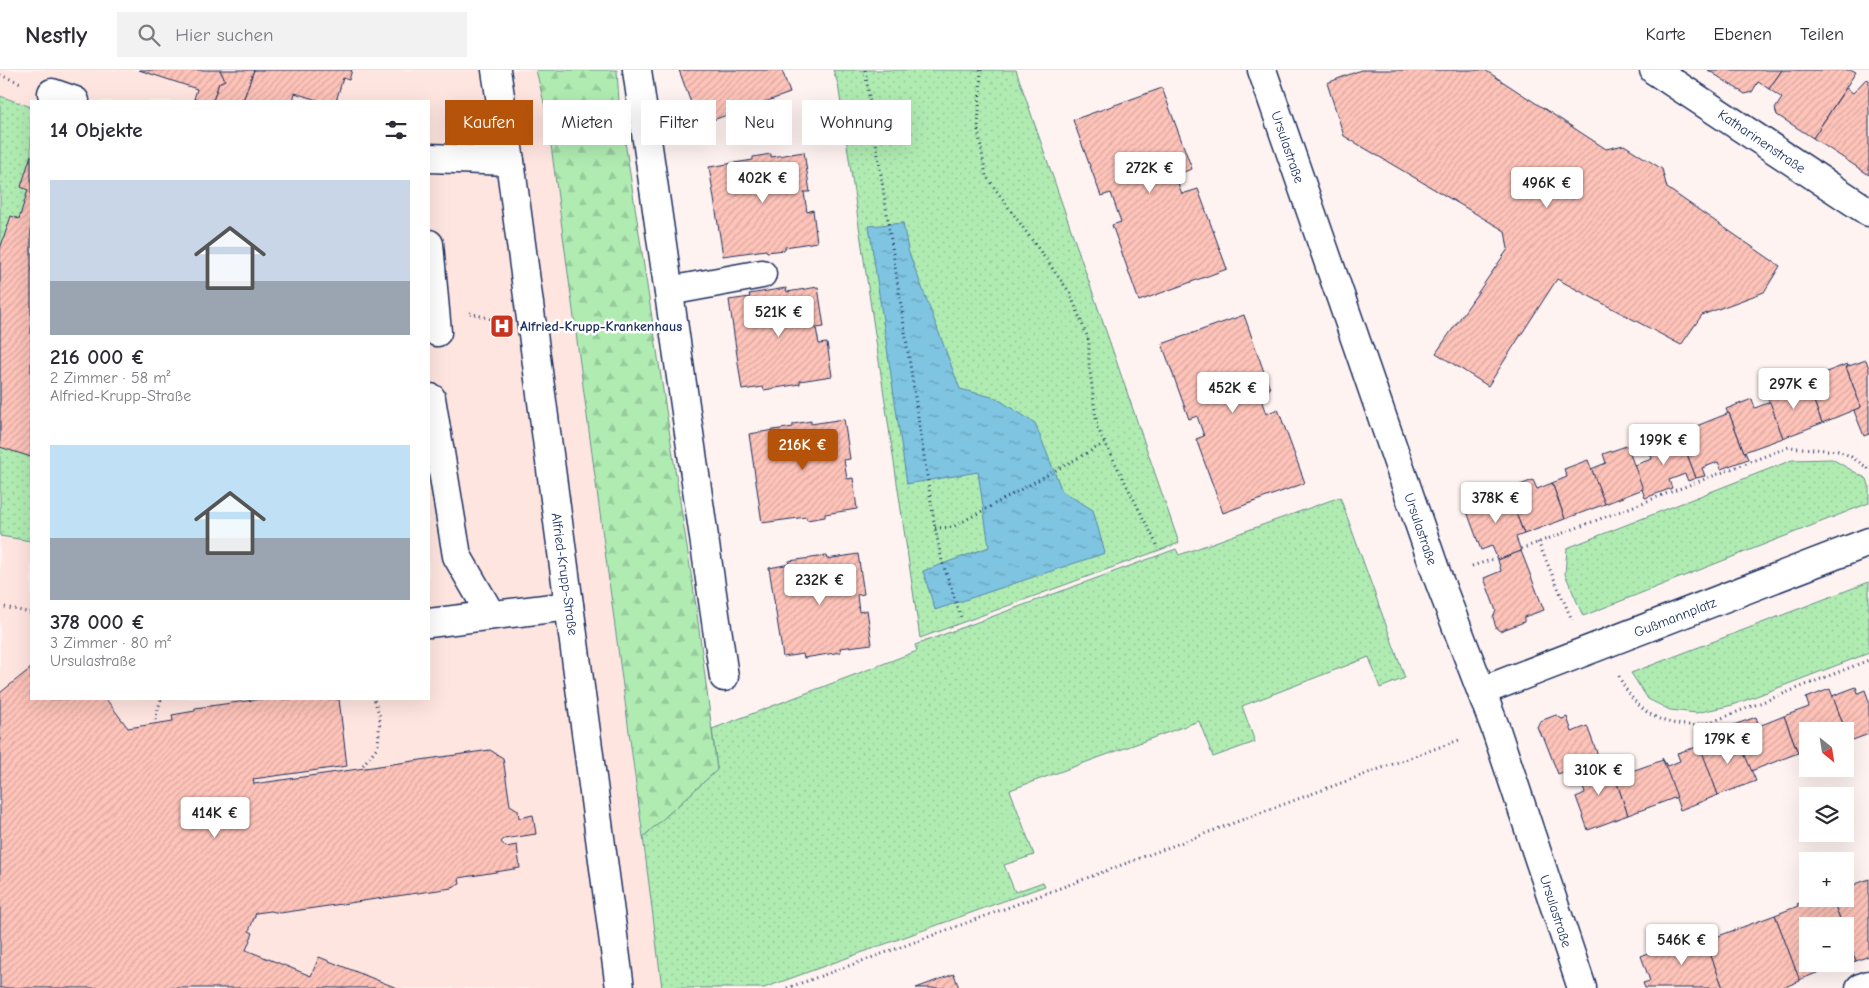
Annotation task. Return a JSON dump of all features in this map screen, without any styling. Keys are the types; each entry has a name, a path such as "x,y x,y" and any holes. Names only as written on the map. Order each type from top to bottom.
{"street":[{"name":"Alfried-Krupp-Straße","path":"496,70 510,160 620,988"},
{"path":"637,70 724,677"},
{"name":"Ursulastraße","path":"1262,70 1438,578 1495,727 1582,988"},
{"name":"Katharinenstraße","path":"1654,70 1869,212"},
{"path":"430,158 510,160"},
{"path":"430,255 437,332"},
{"path":"669,291 762,274"},
{"path":"431,398 457,556 491,615"},
{"name":"Gußmannplatz","path":"1482,691 1869,542"},
{"path":"430,623 569,606"},
{"path":"1860,988 1869,985"}],"path":[{"path":"865,70 935,528 942,561 962,620"},
{"path":"981,70 978,130 986,176 1070,293 1089,341 1089,363 1097,427 1157,545"},
{"path":"935,528 953,527 1105,443"},
{"path":"1521,549 1789,446 1838,451 1850,456 1869,469"},
{"path":"1538,542 1573,622"},
{"path":"1470,567 1497,558"},
{"path":"0,606 30,613"},
{"path":"1618,673 1625,690 1636,705 1661,719 1675,724 1691,725 1725,716 1869,660"},
{"path":"155,720 161,700"},
{"path":"363,765 378,746 380,717 374,700"},
{"path":"787,988 952,929 1495,727"}],"shaded area":[{"name":"Alfried-Krupp-Krankenhaus","path":"0,70 536,70 543,100 543,145 551,145 662,988 0,988 0,536 30,541 30,700 430,700 430,100 30,100 30,107 0,96"}],"green space":[{"path":"536,70 617,70 619,100 543,100"},
{"path":"833,70 1016,70 1179,543 920,638 847,145 911,145 911,100 840,100 838,84"},
{"path":"0,96 30,107 30,541 0,536"},
{"path":"551,145 626,145 696,606 717,770 643,837"},
{"path":"1832,459 1867,479 1869,503 1583,616 1565,574 1567,548 1792,460"},
{"path":"1340,497 1405,678 1380,688 1369,657 1242,706 1255,742 1213,757 1199,721 1010,790 1034,855 1004,865 1015,892 1043,882 1045,886 764,988 662,988 643,837 717,770 712,729 917,651 915,645 1176,549 1179,555"},
{"path":"1869,582 1869,653 1733,705 1696,713 1670,710 1648,699 1631,673"}],"water":[{"path":"903,223 908,250 960,389 996,398 1035,423 1062,491 1093,510 1105,553 935,610 923,571 989,547 978,472 907,484 869,226"}],"building":[{"path":"139,70 220,70 225,80 219,83 213,100 194,99 197,89"},
{"path":"220,70 254,70 243,100 213,100 219,83 225,80"},
{"path":"254,70 352,70 349,80 343,78 336,100 317,100 295,93 293,100 243,100"},
{"path":"679,70 782,70 790,93 770,100 726,100 726,115 716,119 716,100 690,100"},
{"path":"1361,70 1485,70 1606,149 1624,145 1662,169 1667,188 1780,266 1764,292 1702,315 1681,345 1557,279 1488,386 1436,353 1508,249 1505,231 1344,136 1327,83"},
{"path":"1708,70 1782,70 1769,89 1758,82 1752,92 1745,94"},
{"path":"1782,70 1852,70 1856,72 1813,138 1777,115 1775,109 1782,98 1769,89"},
{"path":"1866,79 1869,80 1869,175 1813,138 1846,88 1853,93"},
{"path":"1162,88 1192,169 1175,175 1182,194 1198,189 1227,269 1139,301 1112,225 1121,222 1111,193 1101,196 1073,120"},
{"path":"804,152 810,192 804,192 807,212 813,210 817,242 785,247 785,250 767,252 766,250 723,256 709,167 753,160 753,157 771,154 771,157"},
{"path":"30,158 30,457 0,447 0,249 11,216 19,219 28,190 21,187"},
{"path":"818,287 824,327 816,328 819,344 827,343 832,376 800,381 800,384 764,390 763,387 742,390 729,300 750,297 749,294 786,288 787,292"},
{"path":"1244,315 1270,389 1259,393 1266,414 1278,409 1305,483 1223,513 1196,439 1204,436 1197,416 1189,419 1162,344"},
{"path":"1866,360 1869,368 1869,434 1864,436 1854,411 1861,407 1846,367"},
{"path":"1847,364 1848,367 1846,367 1861,407 1822,423 1809,388 1824,382 1821,374"},
{"path":"1791,385 1794,393 1809,388 1822,423 1783,438 1766,394"},
{"path":"1752,399 1755,408 1770,402 1783,438 1744,452 1726,409"},
{"path":"1729,413 1748,459 1721,469 1718,462 1702,468 1705,476 1696,478 1679,433"},
{"path":"844,419 850,459 844,460 847,479 853,478 857,509 825,514 825,517 807,520 806,517 762,523 749,434 793,427 793,424 811,421 811,424"},
{"path":"1679,433 1696,478 1688,481 1685,474 1669,480 1672,488 1645,498 1634,465 1652,459 1647,444"},
{"path":"1629,445 1631,450 1629,451 1643,489 1605,504 1591,469 1606,463 1603,454"},
{"path":"1588,460 1605,504 1565,519 1552,483 1567,477 1564,469"},
{"path":"1533,480 1537,489 1552,483 1565,519 1524,534 1507,490"},
{"path":"1507,490 1524,534 1516,537 1521,551 1498,560 1492,546 1481,550 1465,506"},
{"path":"1521,551 1544,610 1524,617 1524,622 1500,631 1496,628 1493,617 1496,611 1484,578 1501,571 1498,560"},
{"path":"858,554 864,594 857,595 859,612 867,610 872,644 840,648 841,652 804,658 803,654 783,657 769,568 790,564 789,561 826,556 827,559"},
{"path":"30,669 30,700 107,700 128,728 173,721 172,715 195,711 195,708 254,700 339,700 347,766 253,779 254,784 490,750 503,758 510,805 518,810 519,818 533,815 536,834 504,839 501,842 506,847 517,845 520,868 459,878 460,884 452,888 280,913 271,911 256,913 249,931 253,933 246,950 311,976 319,957 397,988 0,988 0,693"},
{"path":"1856,687 1858,693 1865,690 1869,701 1869,734 1854,740 1854,722 1842,722 1832,696"},
{"path":"1830,689 1842,722 1799,722 1798,753 1784,716 1809,707 1806,698"},
{"path":"1556,715 1562,719 1567,717 1572,732 1587,726 1599,758 1558,774 1544,738 1537,727 1540,721"},
{"path":"1784,716 1798,753 1751,771 1731,726 1756,717 1759,726"},
{"path":"1735,732 1756,781 1718,795 1699,745 1703,752 1717,747 1714,739"},
{"path":"1700,746 1718,795 1680,810 1662,758 1667,766 1680,761 1677,753"},
{"path":"1599,758 1608,780 1615,777 1628,815 1588,830 1576,797 1585,793 1575,767"},
{"path":"1663,760 1677,797 1628,815 1615,777"},
{"path":"1869,879 1869,956 1856,961 1854,956 1854,917 1839,917 1835,907 1854,907 1854,885"},
{"path":"1799,903 1799,907 1835,907 1839,917 1799,917 1799,972 1819,972 1799,980 1775,915 1798,906 1797,904"},
{"path":"1775,915 1800,981 1782,988 1723,988 1705,941"},
{"path":"1702,932 1723,988 1645,988 1643,983 1650,981 1641,956"},
{"path":"954,974 959,988 916,988"}],"place":[{"name":"Alfried-Krupp-Krankenhaus","path":"502,326"}]}
